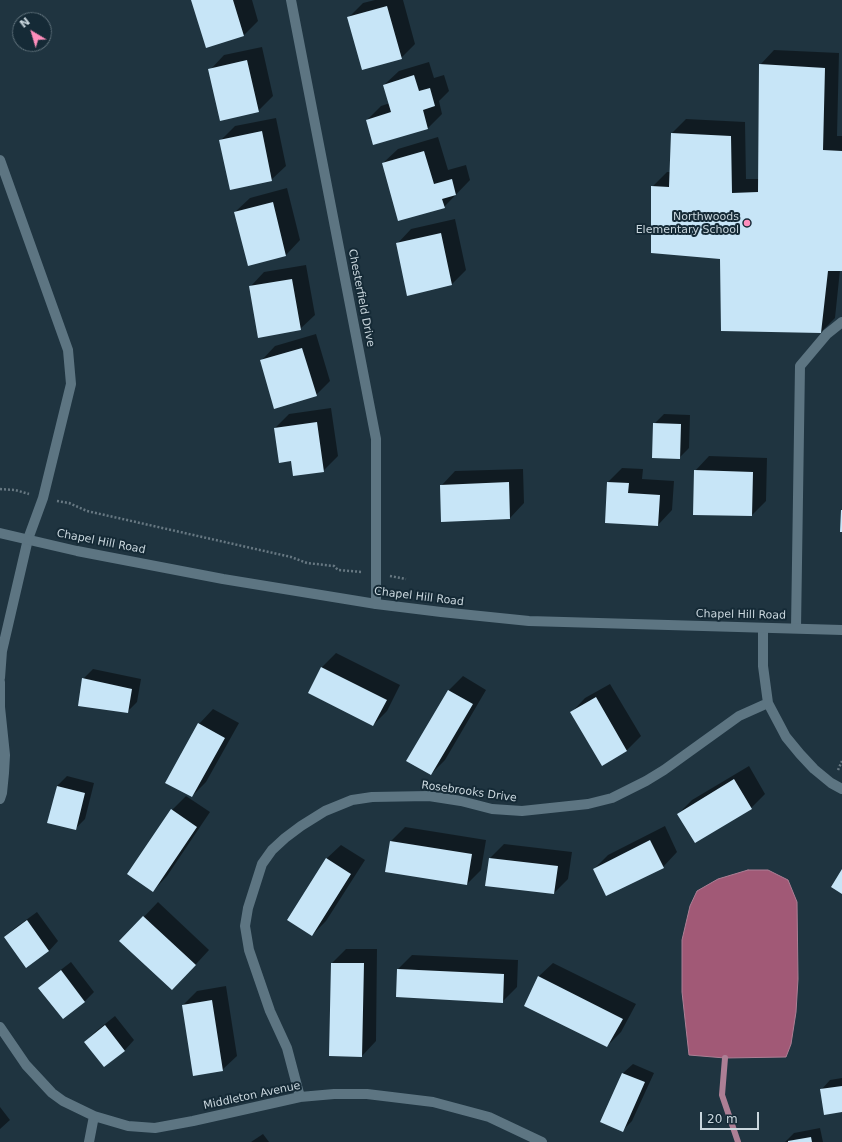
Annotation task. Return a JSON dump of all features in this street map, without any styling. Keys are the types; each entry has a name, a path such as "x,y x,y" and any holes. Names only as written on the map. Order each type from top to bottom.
{"street":[{"name":"Chesterfield Drive","path":"291,0 376,439 376,604"},
{"path":"0,160 68,350 71,384 43,498 28,539 2,651 0,678"},
{"path":"796,628 800,366 827,334 842,322"},
{"name":"Chapel Hill Road","path":"0,533 77,551 216,577 376,604 441,612 529,621 842,630"},
{"path":"763,628 763,666 768,703 786,737 800,754 814,769 831,783 842,789"},
{"path":"0,682 0,707 5,755 4,780 0,799"},
{"name":"Rosebrooks Drive","path":"300,1097 287,1048 270,1011 249,950 245,926 248,908 262,864 272,850 285,838 300,826 325,811 352,800 372,797 429,796 492,808 522,811 588,804 612,798 664,770 739,716 768,703"},
{"name":"Middleton Avenue","path":"0,1027 3,1040 52,1093 63,1101 94,1116 128,1126 156,1128 300,1097 334,1094 367,1094 433,1102 488,1117 542,1142"},
{"path":"89,1142 94,1116"}],"path":[{"path":"0,489 15,490"},
{"path":"69,503 87,511 276,554 307,563 334,566"}],"shaded area":[{"path":"748,870 768,870 788,880 797,902 798,979 796,1012 791,1044 786,1057 725,1058 689,1055 682,992 682,940 690,906 697,891 718,879"}],"building":[{"path":"191,0 233,0 244,36 206,48"},
{"path":"387,6 402,59 362,70 347,17"},
{"path":"247,60 259,112 220,121 208,69"},
{"name":"Northwoods Elementary School","path":"759,64 825,68 823,150 842,151 842,271 828,271 821,333 721,331 720,259 651,253 651,186 669,187 671,133 731,136 732,193 758,192"},
{"path":"414,75 419,91 430,88 435,106 423,110 428,129 373,145 366,120 391,112 383,85"},
{"path":"262,131 272,181 230,190 219,140"},
{"path":"424,151 434,184 452,179 456,195 442,199 445,208 398,221 382,163"},
{"path":"273,202 286,256 248,266 234,212"},
{"path":"441,233 452,285 407,296 396,243"},
{"path":"292,279 301,330 258,338 249,286"},
{"path":"302,348 317,396 274,409 260,360"},
{"path":"317,422 324,472 293,476 291,461 279,463 274,428"},
{"path":"653,423 681,424 680,459 652,458"},
{"path":"694,470 753,472 752,516 693,515"},
{"path":"509,482 510,519 441,522 440,485"},
{"path":"607,482 629,483 628,493 660,495 658,526 605,523"},
{"path":"841,510 842,532 840,532"},
{"path":"321,667 387,700 373,726 308,693"},
{"path":"82,678 132,689 128,713 78,706"},
{"path":"448,690 473,704 431,775 406,761"},
{"path":"596,697 627,751 602,766 570,712"},
{"path":"198,723 225,738 192,797 165,783"},
{"path":"734,779 752,809 695,843 677,814"},
{"path":"57,786 85,793 76,830 47,823"},
{"path":"171,809 197,827 153,892 127,874"},
{"path":"650,840 664,868 606,896 593,869"},
{"path":"390,841 472,854 467,885 385,872"},
{"path":"326,858 351,874 312,936 287,920"},
{"path":"489,858 558,866 554,894 485,886"},
{"path":"842,869 842,894 831,887"},
{"path":"143,916 196,965 172,990 119,941"},
{"path":"27,920 49,951 26,968 4,937"},
{"path":"331,963 364,963 362,1057 329,1056"},
{"path":"397,969 504,974 503,1003 396,997"},
{"path":"61,970 85,1002 63,1019 38,988"},
{"path":"538,976 623,1019 607,1047 524,1006"},
{"path":"212,1000 223,1071 193,1076 182,1005"},
{"path":"105,1025 125,1051 104,1067 84,1042"},
{"path":"622,1073 645,1082 623,1132 600,1122"},
{"path":"842,1086 842,1112 824,1115 820,1089"},
{"path":"811,1137 812,1142 788,1142 788,1141"}],"waterway":[{"path":"725,1058 722,1095 738,1142"}],"place":[{"name":"Northwoods Elementary School","path":"747,223"}]}
